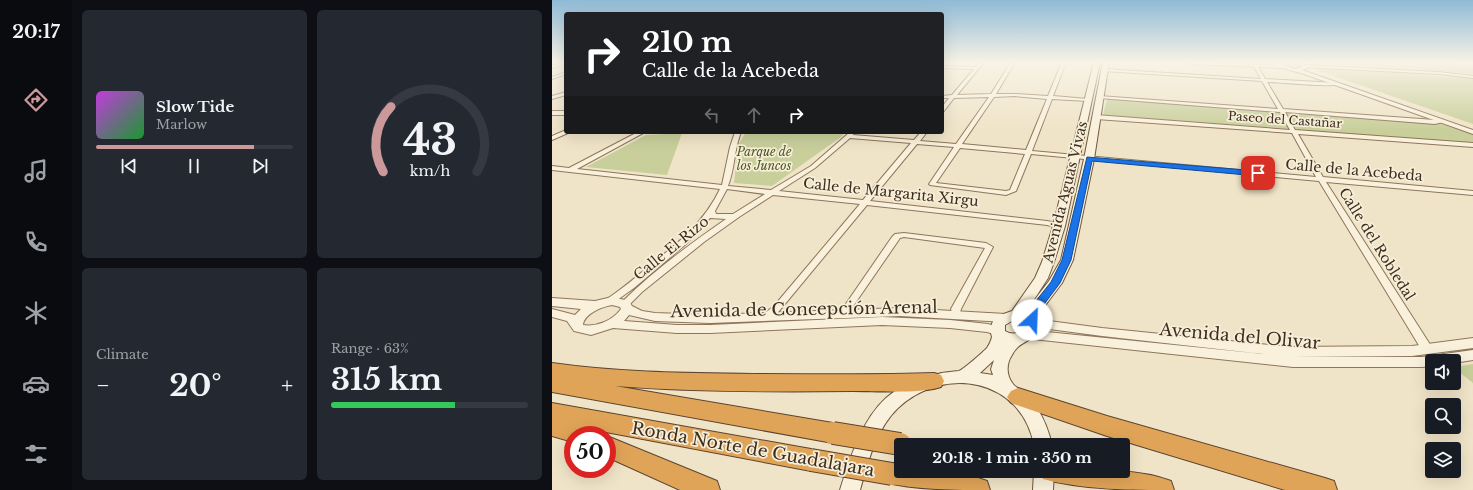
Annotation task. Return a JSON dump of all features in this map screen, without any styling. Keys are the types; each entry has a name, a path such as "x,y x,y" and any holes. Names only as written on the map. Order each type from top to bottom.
{"highway":[{"path":"552,371 575,375 648,381 886,383 934,381"},
{"name":"Ronda Norte de Guadalajara","path":"552,384 894,442"},
{"path":"1013,393 1107,426 1325,490"},
{"name":"Ronda Norte de Guadalajara","path":"552,412 978,490"},
{"path":"552,426 564,430"},
{"path":"616,450 708,490"},
{"path":"1093,478 1162,490"}],"main road":[{"name":"Avenida Aguas Vivas","path":"998,334 996,327 999,322 1011,317 1041,278 1048,262 1059,226 1088,100 1094,85"},
{"name":"Avenida Aguas Vivas","path":"1041,438 1037,424 1000,374 1000,364 1008,346 1028,329 1037,306 1055,283 1066,260 1089,159 1100,85"},
{"path":"963,378 992,352 998,334 1007,339 1028,329 1025,316 1011,317"},
{"path":"850,490 866,445 880,418 892,403 913,388 934,381 963,378 981,379 1013,393"},
{"path":"1043,490 1044,478"}],"street":[{"path":"944,108 963,85"},
{"path":"999,85 932,184 1010,192 1013,191 1056,85"},
{"name":"Calle del Robledal","path":"1265,85 1321,179 1427,349"},
{"path":"1339,85 1473,132"},
{"path":"1354,85 1473,128"},
{"path":"552,98 564,94"},
{"path":"944,98 992,96 1051,97 1088,100"},
{"path":"1099,97 1435,122 1441,121"},
{"path":"552,113 564,113"},
{"name":"Paseo del Castañar","path":"1096,117 1473,145"},
{"path":"552,138 564,133"},
{"path":"569,170 638,134"},
{"name":"Calle El Rizo","path":"610,301 639,280 696,231 712,212 725,187 733,142 737,134"},
{"name":"Calle de la Acebeda","path":"851,134 956,147 1473,193"},
{"name":"Calle El Rizo","path":"626,306 639,290 683,254 736,215 813,167 851,134"},
{"path":"764,318 777,308 922,134"},
{"name":"Calle de Margarita Xirgu","path":"552,168 1047,223 1059,226"},
{"name":"Calle El Rizo","path":"712,212 712,216 719,218 736,215"},
{"path":"844,313 895,239 904,235 986,245 989,247 956,309 956,314"},
{"path":"576,323 579,317 586,311 596,305 610,301"},
{"name":"Avenida de Concepción Arenal","path":"610,301 620,301 640,316 657,317 727,319 885,312 1011,317"},
{"path":"552,302 577,305 596,305"},
{"path":"552,313 565,315 576,323 578,328 583,330 593,330 611,324 624,314 626,306"},
{"name":"Avenida de Concepción Arenal","path":"611,324 677,329 710,329 882,321 950,324 988,328 998,334"},
{"name":"Avenida del Olivar","path":"1028,329 1102,332 1290,352 1412,351 1473,343"},
{"name":"Avenida del Olivar","path":"1028,329 1294,362 1422,362 1473,355"}],"green space":[{"path":"1359,85 1473,85 1473,124"},
{"path":"1107,99 1438,123 1473,135 1473,143 1103,115"},
{"path":"682,134 667,175 586,167 646,135"},
{"name":"Parque de los Juncos","path":"745,134 843,134 772,186 734,183 738,145"},
{"path":"1473,364 1473,383 1461,374 1461,366"}],"route":[{"path":"1032,320 1037,306 1055,283 1066,260 1071,245 1089,159 1258,173"}]}
